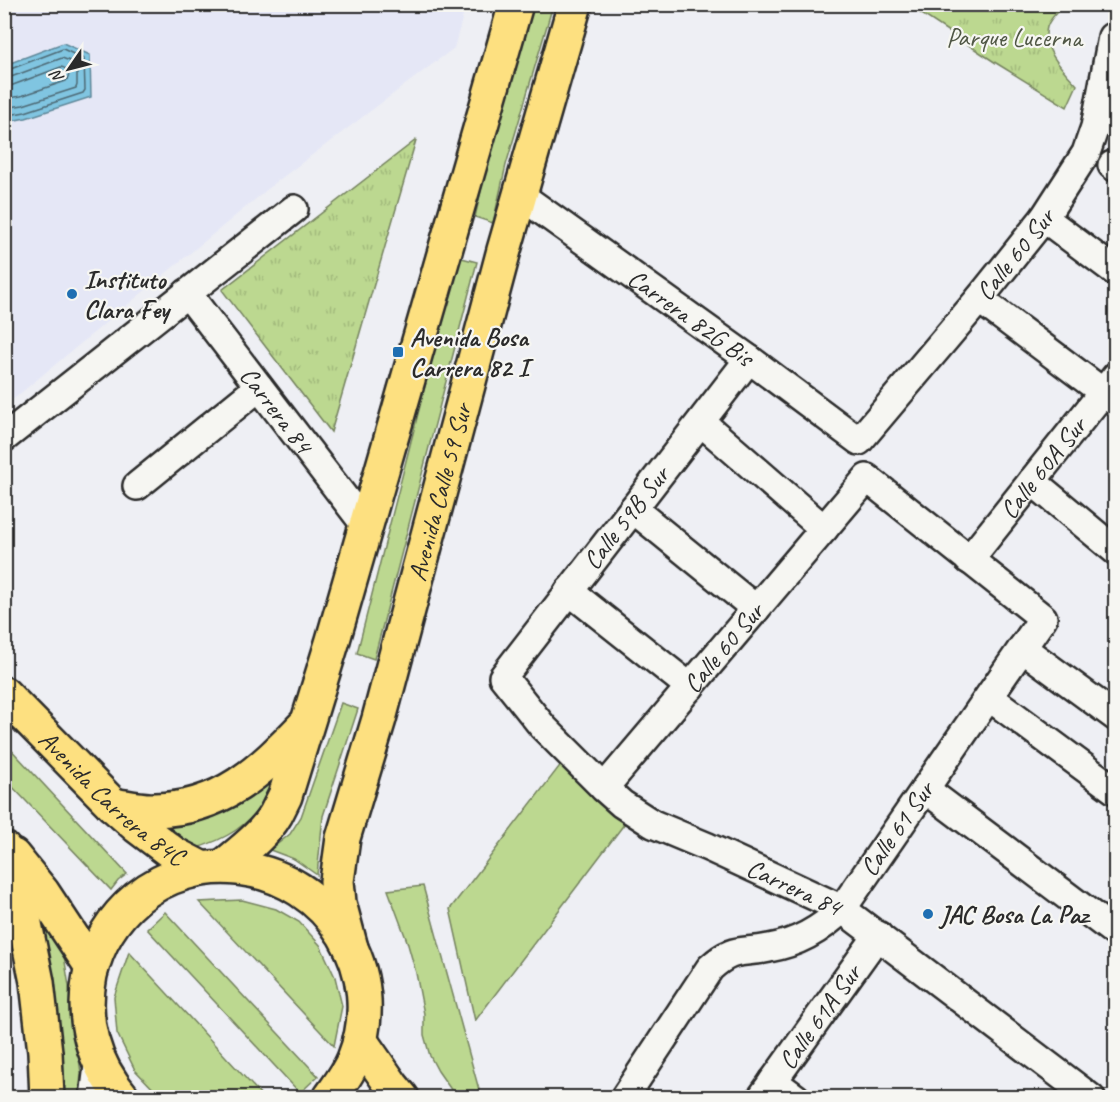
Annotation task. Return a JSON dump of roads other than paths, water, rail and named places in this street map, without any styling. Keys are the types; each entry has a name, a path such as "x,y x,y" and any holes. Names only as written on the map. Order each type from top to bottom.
{"main road":[{"path":"212,867 259,835 276,814 285,796 366,526 516,4"},
{"name":"Avenida Calle 59 Sur","path":"351,948 339,903 337,881 343,838 379,719 504,250 574,4"},
{"name":"Avenida Carrera 84C","path":"4,694 113,805 156,841 174,854 212,867"},
{"path":"113,805 153,811 182,809 219,796 242,783 267,762 309,720"},
{"path":"4,847 43,893 92,967"},
{"path":"4,847 16,880 37,982 45,1052 47,1098"},
{"path":"123,1098 100,1066 87,1017 92,967 98,949 117,917 143,893 179,874 212,867 255,870 285,880 312,897 335,920 351,948 360,970 364,993 364,1017 354,1059 330,1098"},
{"path":"360,1040 402,1098"},
{"path":"97,1098 100,1066"}],"street":[{"name":"Calle 60 Sur","path":"859,441 1044,218 1086,153 1095,127 1112,37"},
{"name":"Carrera 82G Bis","path":"520,195 859,441"},
{"path":"4,438 294,209"},
{"path":"1044,218 1116,272"},
{"name":"Carrera 84","path":"187,293 366,526"},
{"path":"979,299 1111,390"},
{"name":"Calle 59B Sur","path":"503,677 749,359"},
{"path":"137,486 259,387"},
{"name":"Calle 60A Sur","path":"969,560 1032,481 1111,390"},
{"path":"701,422 824,529"},
{"name":"Calle 60 Sur","path":"604,788 867,478 969,560"},
{"path":"1032,481 1116,551"},
{"path":"633,509 756,609"},
{"name":"Calle 61 Sur","path":"624,1098 710,968 721,958 734,952 770,948 797,940 815,931 842,909 1043,618 969,560"},
{"path":"570,591 690,687"},
{"path":"1022,648 1116,717"},
{"name":"Carrera 84","path":"503,677 543,727 622,804 653,824 842,909 1091,1098"},
{"path":"989,697 1116,790"},
{"path":"925,789 1116,933"},
{"name":"Calle 61A Sur","path":"767,1089 878,935"},
{"path":"767,1089 796,1098"}],"water":[{"path":"63,43 90,55 91,97 26,118 5,122 5,65"}],"place":[{"name":"Instituto Clara Fey","path":"72,294"},
{"name":"Avenida Bosa Carrera 82 I","path":"398,352"},
{"name":"JAC Bosa La Paz","path":"928,914"}],"park label":[{"name":"Parque Lucerna","path":"1014,37"}]}
